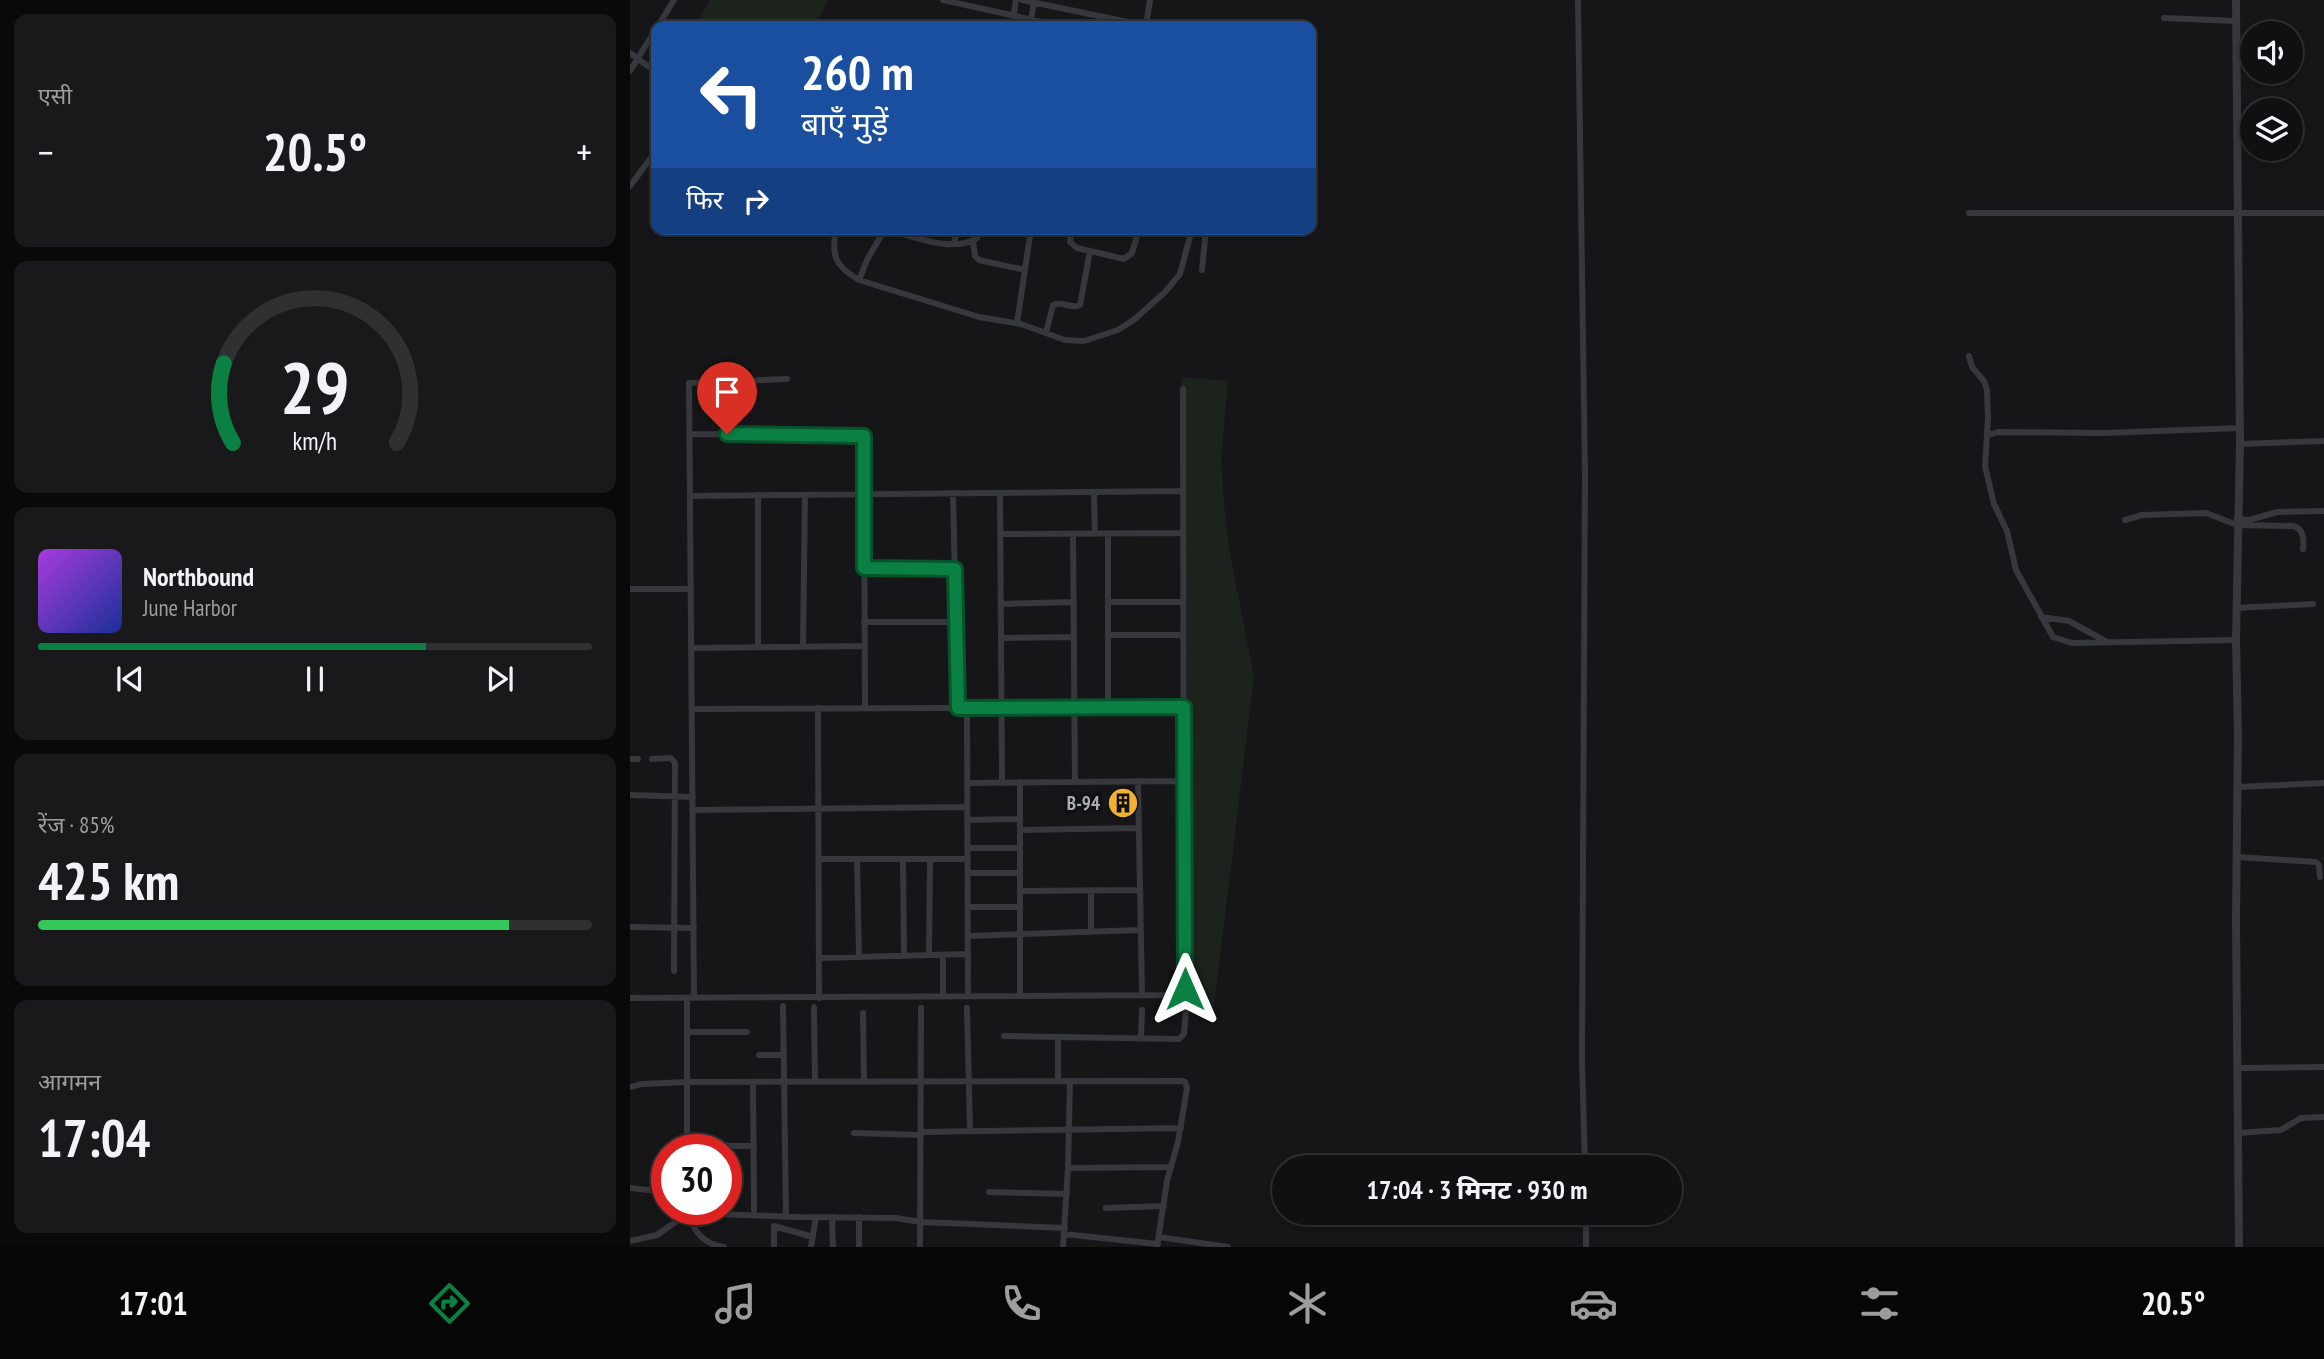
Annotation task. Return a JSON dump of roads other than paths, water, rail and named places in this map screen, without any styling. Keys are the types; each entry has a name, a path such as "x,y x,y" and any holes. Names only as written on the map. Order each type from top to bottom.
{"street":[{"path":"661,21 674,0"},
{"path":"943,0 1026,21"},
{"path":"1013,21 1016,0"},
{"path":"1022,0 1123,21"},
{"path":"1147,21 1150,0"},
{"path":"1578,0 1585,475 1582,1061 1585,1155"},
{"path":"2236,0 2240,444 2236,608 2239,1247"},
{"path":"1031,21 1034,2"},
{"path":"2164,19 2236,21"},
{"path":"630,71 651,37"},
{"path":"630,53 651,68"},
{"path":"630,186 651,158"},
{"path":"1969,213 2324,213"},
{"path":"835,235 834,257 859,280 979,317 1017,323 1070,341 1104,336 1135,319 1165,292 1180,274 1190,235"},
{"path":"859,280 882,235"},
{"path":"908,235 954,243 973,241 978,235"},
{"path":"954,243 956,235"},
{"path":"1017,323 1030,235"},
{"path":"1071,235 1073,246 1128,258 1137,235"},
{"path":"1202,270 1205,235"},
{"path":"973,241 975,256 979,260 1025,270"},
{"path":"1046,333 1053,305 1059,303 1077,307 1082,302 1090,251"},
{"path":"1969,356 1972,367 1986,386 1988,435 1985,466 1994,504 2007,531 2013,564 2049,632 2060,641 2072,643 2236,640"},
{"path":"687,1134 687,1032 694,928 690,383 788,379"},
{"path":"630,998 1181,995 1185,989 1182,389"},
{"path":"1988,435 1998,432 2103,433 2239,428"},
{"path":"690,434 862,434 865,708"},
{"path":"2240,444 2324,441"},
{"path":"690,496 1183,491"},
{"path":"1094,492 1095,534"},
{"path":"953,493 958,708"},
{"path":"1000,493 1002,783"},
{"path":"758,495 758,647"},
{"path":"803,646 805,495"},
{"path":"2237,522 2277,512 2324,510"},
{"path":"2125,520 2143,515 2206,513 2237,522 2295,526 2302,532 2303,549"},
{"path":"1000,534 1183,533"},
{"path":"1073,534 1074,782"},
{"path":"1108,534 1108,707"},
{"path":"864,568 955,569"},
{"path":"630,589 691,589"},
{"path":"1001,604 1074,602"},
{"path":"1108,603 1183,602"},
{"path":"2236,608 2313,604"},
{"path":"2041,617 2069,621 2107,642"},
{"path":"864,622 956,622"},
{"path":"1108,635 1183,635"},
{"path":"1001,638 1074,637"},
{"path":"691,648 864,646"},
{"path":"692,709 1184,707"},
{"path":"818,708 819,998"},
{"path":"967,708 968,996"},
{"path":"630,759 638,759"},
{"path":"652,759 674,760 674,971"},
{"path":"1138,781 1142,995"},
{"path":"967,782 1184,781"},
{"path":"1020,782 1020,996"},
{"path":"2238,787 2324,783"},
{"path":"630,795 693,797"},
{"path":"693,810 967,807"},
{"path":"967,820 1020,819"},
{"path":"1020,830 1139,828"},
{"path":"967,848 1020,848"},
{"path":"2237,857 2316,862 2319,865 2320,877"},
{"path":"819,859 968,859"},
{"path":"857,859 859,957"},
{"path":"903,859 904,956"},
{"path":"929,955 930,859"},
{"path":"968,873 1020,873"},
{"path":"1020,891 1140,890"},
{"path":"1091,891 1091,931"},
{"path":"968,907 1020,907"},
{"path":"630,927 694,928"},
{"path":"968,936 1020,932 1140,930"},
{"path":"819,958 968,954"},
{"path":"943,955 943,996"},
{"path":"783,1006 786,1217"},
{"path":"814,1007 816,1082"},
{"path":"967,1007 970,1131"},
{"path":"920,1247 922,1008"},
{"path":"1141,1038 1142,1010"},
{"path":"1004,1036 1181,1038 1184,1034 1186,1010"},
{"path":"863,1013 863,1082"},
{"path":"687,1032 747,1032"},
{"path":"1058,1037 1058,1081"},
{"path":"759,1055 784,1055"},
{"path":"2237,1068 2324,1067"},
{"path":"1063,1247 1070,1081"},
{"path":"630,1087 687,1082 1185,1082 1187,1088 1181,1128 1170,1167 1158,1243"},
{"path":"753,1082 754,1210"},
{"path":"2237,1133 2281,1130 2301,1118 2324,1117"},
{"path":"854,1133 1181,1128"},
{"path":"742,1146 754,1146"},
{"path":"1068,1168 1170,1167"},
{"path":"630,1188 651,1190"},
{"path":"989,1192 1067,1194"},
{"path":"1106,1208 1164,1206"},
{"path":"742,1214 896,1218 919,1222 1065,1231 1158,1243 1228,1247"},
{"path":"811,1247 816,1217"},
{"path":"832,1217 832,1247"},
{"path":"859,1217 859,1247"},
{"path":"630,1241 657,1235 670,1225"},
{"path":"693,1225 711,1245 724,1247"},
{"path":"1586,1225 1586,1247"},
{"path":"774,1247 774,1226 813,1237"}],"place":[{"name":"B-94","path":"1123,803"}]}
